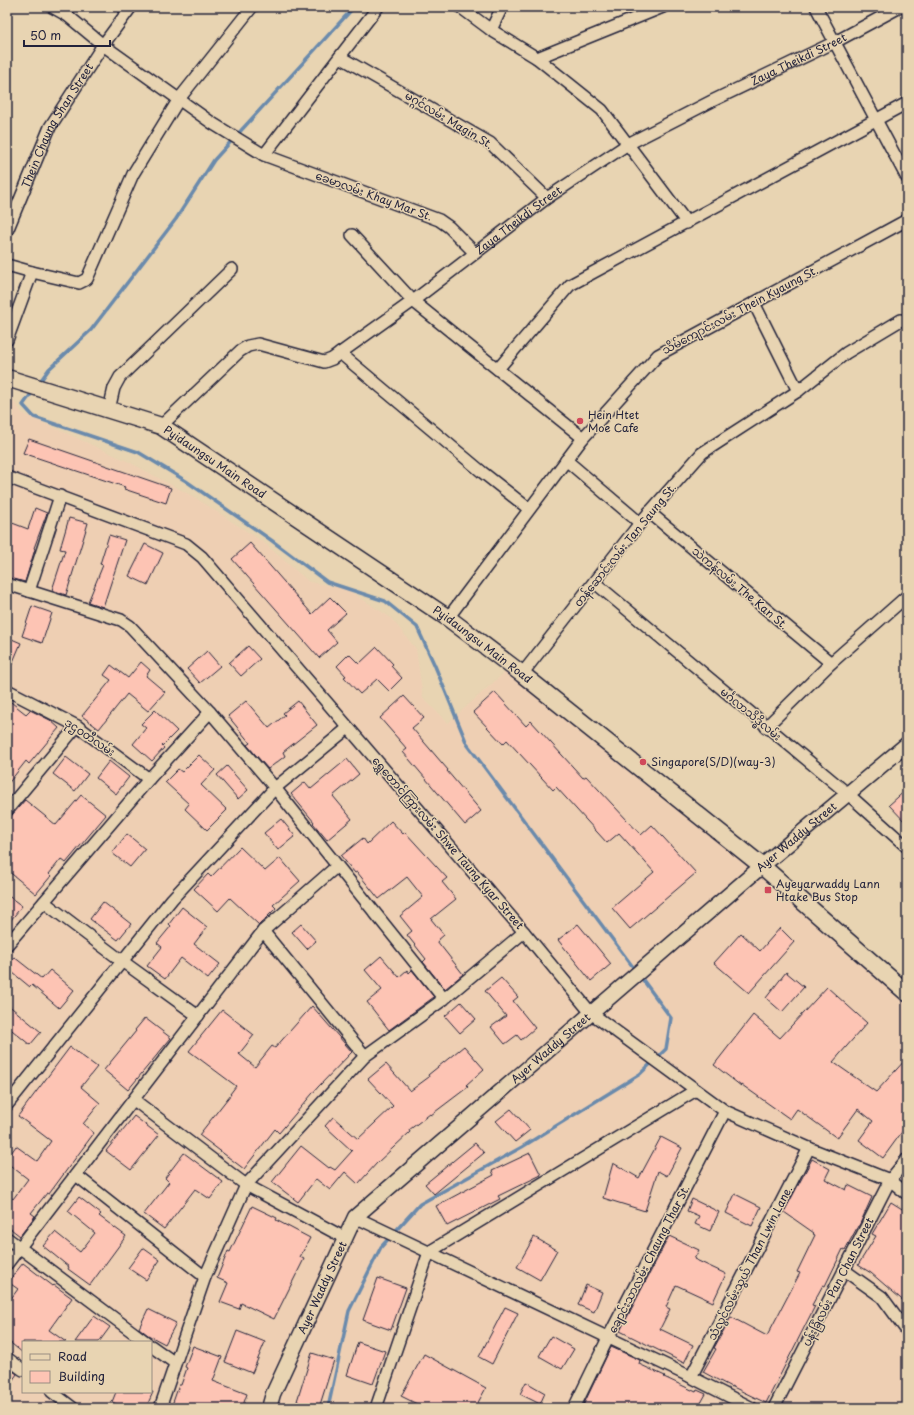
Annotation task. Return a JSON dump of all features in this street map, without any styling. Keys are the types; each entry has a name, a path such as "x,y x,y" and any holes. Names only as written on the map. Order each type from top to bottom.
{"main road":[{"name":"Pyidaungsu Main Road","path":"7,378 161,426 448,618 522,674 762,866 907,993"}],"street":[{"name":"ခေမာလမ်း Khay Mar St.","path":"52,7 68,16 102,45 212,123 259,152 439,220 449,227 475,253"},
{"name":"Thein Chaung Shan Street","path":"7,231 50,127 102,45 131,7"},
{"path":"7,265 79,283 88,279 133,174 179,99 252,7"},
{"path":"259,152 340,57 378,7"},
{"path":"460,7 491,30 537,58 602,110 687,223"},
{"path":"491,30 502,7"},
{"path":"537,58 663,7"},
{"path":"816,7 907,178"},
{"name":"Zaya Theikdi Street","path":"161,426 240,350 248,346 258,344 324,362 340,353 413,301 547,198 628,144 712,101 835,42 900,7"},
{"name":"မဂ္ဂင်လမ်း Magin St.","path":"340,57 490,143 547,198"},
{"path":"498,369 570,285 907,103"},
{"name":"သိမ်ကျောင်းလမ်း Thein Kyaung St.","path":"448,618 583,438 658,355 907,220"},
{"path":"352,235 413,301 583,438"},
{"path":"109,410 114,388 120,377 232,269"},
{"path":"7,340 32,272"},
{"path":"754,303 798,391"},
{"name":"တန်ဆောင်းလမ်း Tan Saung St.","path":"522,674 640,523 702,453 798,391 846,353 900,320"},
{"path":"340,353 482,472 529,509"},
{"path":"566,460 640,523"},
{"name":"ရွှေတောင်ကြားလမ်း Shwe Taung Kyar Street","path":"7,477 186,544 202,557 524,932 591,1013 726,1111 809,1148 890,1180 907,1194"},
{"path":"29,591 60,496"},
{"name":"သဲကန်လမ်း The Kan St.","path":"649,512 832,663"},
{"name":"မင်္ဂလာသိဒ္ဓိလမ်း","path":"594,582 848,794 907,847"},
{"path":"7,584 121,620 130,626 210,712 275,788 444,999"},
{"path":"766,727 832,663 907,596"},
{"name":"ဒုဌဝတီလမ်း","path":"7,690 77,726 149,779"},
{"path":"7,946 149,779 210,712"},
{"path":"7,810 77,726"},
{"path":"7,1105 172,899 275,788 348,728"},
{"name":"Ayer Waddy Street","path":"268,1408 273,1394 355,1217 762,866 907,744"},
{"path":"7,1264 263,931 337,866"},
{"path":"44,902 198,1016"},
{"path":"263,931 365,1056"},
{"path":"160,1408 205,1277 246,1184 365,1056 444,999 524,932"},
{"path":"376,1408 429,1252 696,1090"},
{"path":"134,1100 246,1184 345,1238"},
{"name":"ချောင်းသာလမ်း Chaung Thar St.","path":"574,1408 608,1338 726,1111"},
{"name":"သံလွင်လမ်းသွယ် Than Lwin Lane.","path":"691,1377 809,1148"},
{"name":"ပန်းခြံလမ်း Pan Chan Street","path":"774,1408 890,1180 907,1159"},
{"path":"76,1175 205,1277"},
{"path":"355,1217 691,1377 752,1408"},
{"path":"7,1238 145,1341"},
{"path":"844,1270 882,1296 907,1331"},
{"path":"152,1347 175,1364"},
{"path":"7,1358 22,1369"},
{"path":"53,1393 73,1408"}],"shaded area":[{"path":"7,391 22,413 127,461 194,497 263,542 309,582 345,588 391,618 416,649 423,698 448,723 512,666 907,993 907,1408 7,1408"}],"building":[{"path":"29,439 171,488 166,503 124,489 125,487 23,453"},
{"path":"35,508 47,513 34,548 35,549 25,582 7,577 7,521 28,529"},
{"path":"69,518 88,523 66,595 52,590 65,550 60,549"},
{"path":"109,535 125,540 103,607 88,602 103,565 100,564"},
{"path":"250,543 312,614 330,597 346,613 327,630 337,642 319,658 232,559"},
{"path":"145,544 163,553 148,585 129,576"},
{"path":"32,606 52,613 42,643 22,636"},
{"path":"7,637 21,643 7,676"},
{"path":"248,646 260,659 241,676 229,663"},
{"path":"377,647 393,664 391,666 402,678 389,691 377,679 360,694 344,677 346,676 337,666 349,654 359,664"},
{"path":"207,651 220,666 200,683 187,669"},
{"path":"141,662 150,670 146,676 165,692 148,711 127,694 99,729 82,716 111,680 104,675 111,665 128,678"},
{"path":"495,692 526,726 531,721 583,778 586,776 641,835 652,825 696,873 630,929 612,908 654,872 619,833 607,843 556,787 553,790 507,740 503,744 473,712"},
{"path":"404,696 424,718 412,728 481,811 465,825 403,752 407,749 380,718"},
{"path":"7,699 26,714 30,710 50,720 59,728 29,764 26,761 7,785"},
{"path":"246,701 269,728 285,715 283,713 298,701 317,725 283,752 285,756 268,769 247,745 250,743 228,716"},
{"path":"155,710 177,731 162,746 164,748 152,761 133,744 146,728 141,724"},
{"path":"199,755 215,770 201,785 227,810 207,830 185,809 189,804 165,782 178,769 182,772"},
{"path":"66,757 88,774 75,791 53,774"},
{"path":"347,759 359,774 333,796 352,819 327,840 291,794 305,782 311,789"},
{"path":"109,761 129,777 116,794 96,778"},
{"path":"227,766 248,790 238,799 217,775"},
{"path":"907,789 907,824 889,805"},
{"path":"81,795 106,815 66,863 61,859 49,874 51,876 36,894 7,870 7,821 25,800 56,825"},
{"path":"281,819 295,836 278,850 264,833"},
{"path":"391,821 403,834 405,832 447,878 442,882 456,899 431,919 444,935 437,941 463,974 445,989 423,962 426,959 407,935 412,931 400,916 423,897 407,877 379,899 357,872 355,873 341,856 363,838 367,844"},
{"path":"127,834 145,849 130,867 112,853"},
{"path":"240,847 265,871 280,858 300,881 273,905 276,908 259,925 230,898 218,911 194,889 208,874 211,877"},
{"path":"7,895 22,906 7,925"},
{"path":"103,902 131,924 118,940 90,919"},
{"path":"182,907 207,927 194,944 220,964 208,979 181,958 165,979 147,966 162,947 157,943 171,926 169,924"},
{"path":"301,924 316,941 307,949 292,932"},
{"path":"578,924 611,964 591,981 558,940"},
{"path":"780,928 794,942 749,993 714,963 741,933 760,951"},
{"path":"381,956 399,977 407,970 409,973 412,970 434,997 389,1030 367,1002 382,990 365,970"},
{"path":"14,957 42,979 50,970 74,990 59,1008 32,985 30,987 7,968 7,965"},
{"path":"786,972 804,987 782,1012 766,998"},
{"path":"501,978 518,997 513,1001 535,1028 521,1040 517,1035 505,1044 491,1027 506,1016 485,991"},
{"path":"827,987 867,1023 833,1062 876,1092 907,1058 907,1125 883,1158 859,1140 873,1121 858,1109 837,1138 797,1109 790,1119 742,1085 741,1086 714,1065 753,1015 780,1038"},
{"path":"461,1002 476,1019 460,1033 445,1016"},
{"path":"7,1004 41,1032 30,1045 7,1026"},
{"path":"312,1006 352,1052 318,1087 279,1133 275,1129 244,1169 199,1135 236,1086 189,1051 222,1010 254,1035 239,1054 255,1067 272,1046 275,1048"},
{"path":"145,1018 171,1038 128,1090 104,1070"},
{"path":"464,1046 484,1069 466,1085 468,1087 409,1130 410,1132 377,1163 358,1184 345,1172 330,1190 316,1179 298,1202 272,1182 301,1146 329,1168 330,1167 335,1170 352,1151 325,1126 333,1117 358,1139 393,1106 368,1079 386,1064 410,1091 429,1077 428,1075"},
{"path":"70,1047 97,1067 81,1087 100,1103 83,1124 94,1133 49,1194 47,1193 31,1213 35,1216 20,1236 7,1226 7,1194 13,1199 28,1179 7,1163 7,1159 16,1146 37,1161 51,1141 18,1116"},
{"path":"511,1109 530,1130 515,1142 496,1121"},
{"path":"134,1116 159,1135 131,1170 106,1151"},
{"path":"661,1137 682,1148 667,1176 658,1171 645,1211 603,1198 613,1163 639,1178"},
{"path":"475,1143 484,1153 434,1194 425,1184"},
{"path":"184,1153 223,1182 210,1199 195,1189 164,1229 144,1214 169,1182 165,1178"},
{"path":"530,1153 541,1175 498,1196 500,1199 447,1226 436,1206 494,1175 492,1171"},
{"path":"812,1159 830,1169 825,1179 846,1190 848,1185 872,1197 859,1226 845,1250 843,1249 825,1286 823,1285 812,1305 815,1306 766,1403 703,1372 731,1317 767,1336 800,1273 797,1272 815,1235 784,1212"},
{"path":"735,1194 761,1207 752,1226 726,1213"},
{"path":"79,1197 101,1214 99,1216 126,1236 90,1285 68,1269 69,1267 43,1246 55,1232 80,1252 95,1233 68,1211"},
{"path":"692,1199 719,1212 710,1231 695,1224 699,1216 687,1211"},
{"path":"891,1202 907,1212 907,1304 871,1273 858,1265 876,1236 872,1234"},
{"path":"252,1206 277,1218 276,1220 310,1238 300,1257 304,1259 274,1319 241,1303 239,1309 220,1302 228,1283 217,1278 228,1251 230,1252"},
{"path":"669,1236 699,1250 694,1259 726,1274 713,1302 676,1285 666,1307 670,1309 660,1329 693,1345 684,1363 620,1331"},
{"path":"534,1237 557,1250 540,1280 517,1267"},
{"path":"143,1248 160,1260 146,1280 128,1268"},
{"path":"23,1263 53,1286 54,1285 72,1298 49,1330 65,1341 22,1341 22,1352 7,1340 7,1304 18,1289 8,1282"},
{"path":"378,1278 406,1288 391,1330 363,1320"},
{"path":"586,1285 602,1292 594,1312 578,1305"},
{"path":"505,1307 518,1313 492,1364 479,1357"},
{"path":"148,1309 176,1323 165,1344 148,1335 139,1328"},
{"path":"94,1316 110,1327 100,1341 76,1341"},
{"path":"237,1331 265,1342 252,1373 225,1362"},
{"path":"551,1336 574,1349 562,1369 539,1356"},
{"path":"358,1342 385,1351 373,1384 347,1375"},
{"path":"193,1346 222,1357 213,1381 247,1394 242,1408 171,1408 179,1385 181,1385 187,1368 185,1367"},
{"path":"611,1347 640,1360 639,1364 665,1376 664,1377 696,1392 697,1390 706,1394 698,1408 582,1408"},
{"path":"312,1353 334,1360 319,1408 298,1408 299,1402 297,1401"},
{"path":"424,1354 486,1388 475,1408 425,1408 401,1396"},
{"path":"7,1367 17,1374 7,1388"},
{"path":"526,1382 545,1393 540,1404 520,1394"},
{"path":"153,1392 146,1408 125,1408 112,1402 116,1393"}],"waterway":[{"path":"39,383 49,369 91,330 176,219 214,160 354,7"},
{"path":"34,390 23,405 34,417 138,452 186,481 271,540 327,582 385,601 417,627 435,666 467,744 636,971"},
{"path":"328,1408 349,1311 381,1247 420,1204 522,1147 640,1074 666,1049 671,1018 640,976"}],"place":[{"name":"Hein Htet Moe Cafe","path":"580,421"},
{"name":"Singapore(S/D)(way-3)","path":"643,762"},
{"name":"Ayeyarwaddy Lann Htake Bus Stop","path":"768,890"}]}
